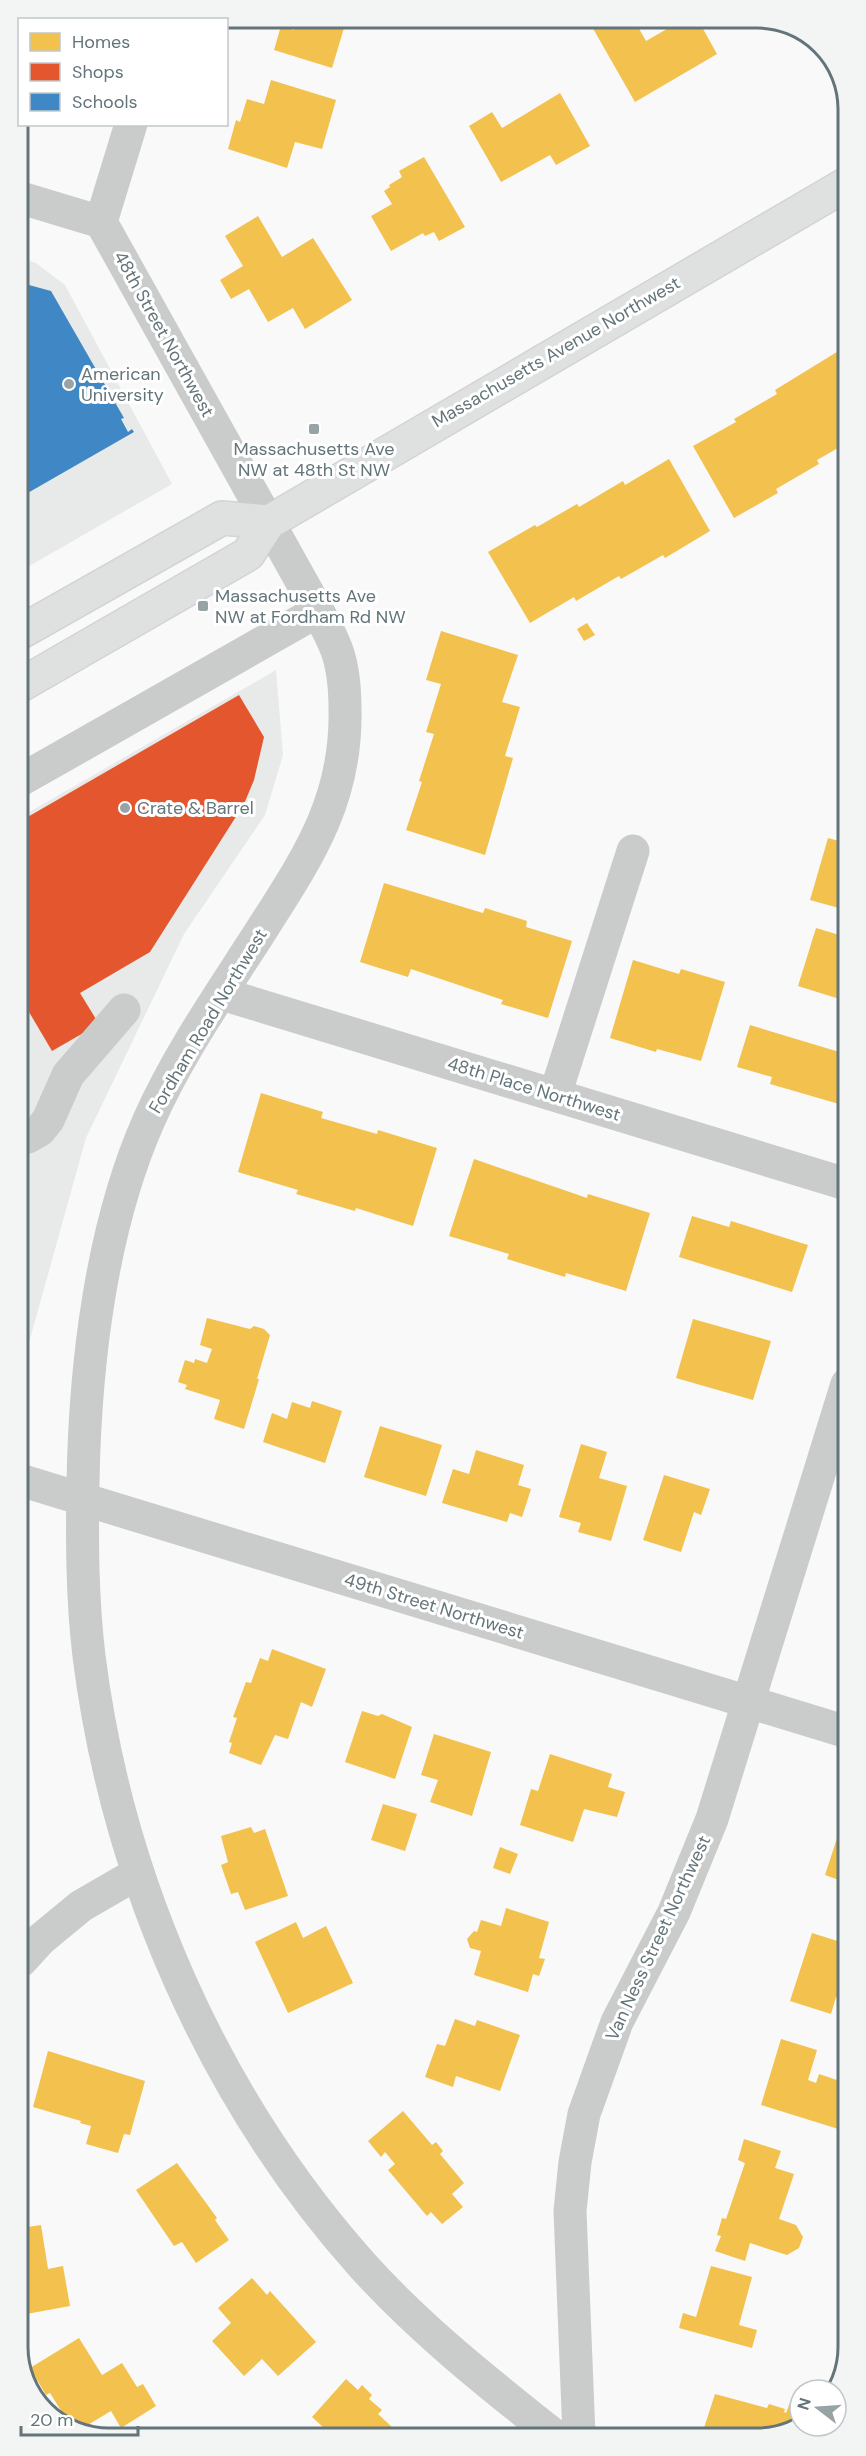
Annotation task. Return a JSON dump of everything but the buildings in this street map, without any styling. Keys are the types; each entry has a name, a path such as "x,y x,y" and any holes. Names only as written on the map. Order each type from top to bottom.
{"main road":[{"name":"Massachusetts Avenue Northwest","path":"29,680 248,554 269,522 838,189"},
{"path":"29,627 222,518 269,522"}],"street":[{"path":"29,200 101,222 130,126"},
{"name":"48th Street Northwest","path":"101,222 269,522"},
{"name":"Fordham Road Northwest","path":"269,522 338,651 345,697 344,743 336,789 320,832 167,1084 148,1123 127,1181 109,1246 95,1321 86,1420 83,1499 82,1566 93,1687 117,1801 138,1873 168,1953 210,2042 265,2137 309,2199 363,2266 466,2366 544,2428"},
{"path":"29,775 318,611"},
{"path":"555,1095 633,851"},
{"name":"48th Place Northwest","path":"222,994 838,1182"},
{"path":"29,1137 40,1130 48,1120 68,1075 124,1010"},
{"name":"Van Ness Street Northwest","path":"579,2428 570,2211 575,2162 584,2114 613,2030 674,1912 712,1819 838,1413"},
{"name":"49th Street Northwest","path":"28,1483 838,1729"},
{"path":"28,1953 41,1939 81,1906 138,1873"}],"shaded area":[{"name":"American University","path":"29,261 36,263 65,285 172,484 29,566"},
{"path":"276,670 283,755 265,815 184,934 86,1138 28,1345 29,812"}],"place":[{"name":"American University","path":"69,384"},
{"name":"Massachusetts Ave NW at 48th St NW","path":"314,429"},
{"name":"Massachusetts Ave NW at Fordham Rd NW","path":"203,606"},
{"name":"Crate & Barrel","path":"125,808"}]}
